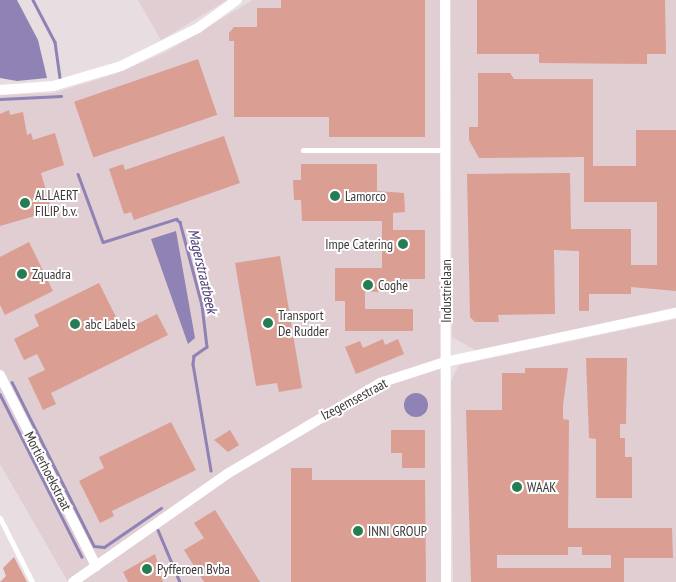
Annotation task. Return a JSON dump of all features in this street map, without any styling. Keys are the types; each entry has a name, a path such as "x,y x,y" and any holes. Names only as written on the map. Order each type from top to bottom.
{"street":[{"path":"0,90 53,86 121,66 198,28 238,0"},
{"name":"Industrielaan","path":"445,0 446,582"},
{"name":"Izegemsestraat","path":"73,582 227,474 380,383 445,362 676,313"},
{"name":"Mortierhoekstraat","path":"0,375 96,566"}],"lane":[{"path":"302,150 445,150"},
{"path":"0,518 32,582"}],"shaded area":[{"path":"0,0 17,0 38,40 47,78 17,81 0,78"},
{"path":"138,0 227,0 161,40"},
{"path":"253,0 440,0 442,582 68,582 0,464 0,95 54,93 115,74 166,52"},
{"path":"451,0 676,0 676,307 477,351 452,337"},
{"path":"176,231 195,338 188,344 151,239"},
{"path":"676,319 676,582 453,582 451,381 459,365"},
{"path":"416,393 425,396 428,405 425,414 416,417 407,414 404,405 407,396"}],"building":[{"path":"281,0 425,0 425,137 329,137 329,117 234,117 234,41 229,41 229,33 234,27 257,27 257,8 281,8"},
{"path":"477,0 665,0 666,54 647,54 647,64 539,63 539,54 477,54"},
{"path":"198,59 217,115 93,157 74,102"},
{"path":"478,73 510,73 514,79 593,79 593,166 636,166 636,130 676,130 676,291 631,287 631,294 589,294 589,311 579,311 579,251 554,250 555,314 498,315 499,322 475,322 470,317 467,174 570,173 571,229 631,229 631,265 657,265 657,202 584,202 584,157 479,158 469,140 469,127 478,127"},
{"path":"9,110 10,115 23,112 27,135 31,133 33,140 55,133 64,165 41,173 52,211 0,226 0,114"},
{"path":"224,136 240,183 134,220 131,212 124,214 109,169 123,164 125,170"},
{"path":"301,164 377,164 377,191 404,193 405,212 393,213 393,230 425,230 425,279 401,279 401,291 365,292 365,309 413,309 413,331 345,331 345,301 335,301 335,268 382,268 382,221 302,221 301,200 294,200 293,180 301,180"},
{"name":"Zquadra","path":"29,242 53,291 5,315 0,305 0,257"},
{"name":"Transport De Rudder","path":"280,256 302,388 279,392 277,383 256,386 235,263"},
{"path":"99,283 123,331 157,314 168,335 51,393 56,404 43,410 28,378 45,370 37,354 24,360 14,339 39,326 34,315"},
{"path":"383,339 385,345 398,339 404,354 356,374 345,347 360,341 363,348"},
{"path":"586,358 627,358 626,424 620,424 620,438 625,438 625,457 632,457 632,498 596,498 596,439 589,438"},
{"name":"WAAK","path":"525,368 568,368 563,419 569,420 568,528 672,528 673,558 624,558 624,582 471,582 466,410 502,410 502,373 525,373","holes":["568,547 582,547 582,555 611,555 611,568 497,568 497,555 568,555"]},
{"path":"171,422 196,470 112,511 114,516 100,523 79,481 104,468 99,457"},
{"path":"230,430 239,445 228,452 214,440"},
{"path":"391,430 425,430 425,468 402,468 402,453 391,453"},
{"name":"INNI GROUP","path":"291,468 312,468 312,480 425,480 426,582 291,582"},
{"path":"215,510 260,582 204,582 184,550 204,538 194,523"},
{"name":"Pyfferoen Bvba","path":"155,554 163,582 128,582 123,572"},
{"path":"14,557 27,582 0,582 6,576 3,568"}],"waterway":[{"path":"33,0 55,42 60,79"},
{"path":"0,99 61,96"},
{"name":"Magerstraatbeek","path":"78,174 103,242 176,219 180,222 202,305 207,347 194,356 193,364 211,470"},
{"path":"12,382 94,546 104,547 161,508"},
{"path":"0,394 82,557"},
{"name":"Magerstraatbeek","path":"158,530 180,582"}],"place":[{"name":"Lamorco","path":"335,196"},
{"name":"ALLAERT FILIP b.v.","path":"25,203"},
{"name":"Impe Catering","path":"403,244"},
{"name":"Zquadra","path":"22,274"},
{"name":"Coghe","path":"368,285"},
{"name":"Transport De Rudder","path":"268,323"},
{"name":"abc Labels","path":"75,324"},
{"name":"WAAK","path":"517,487"},
{"name":"INNI GROUP","path":"358,531"},
{"name":"Pyfferoen Bvba","path":"147,569"}]}
